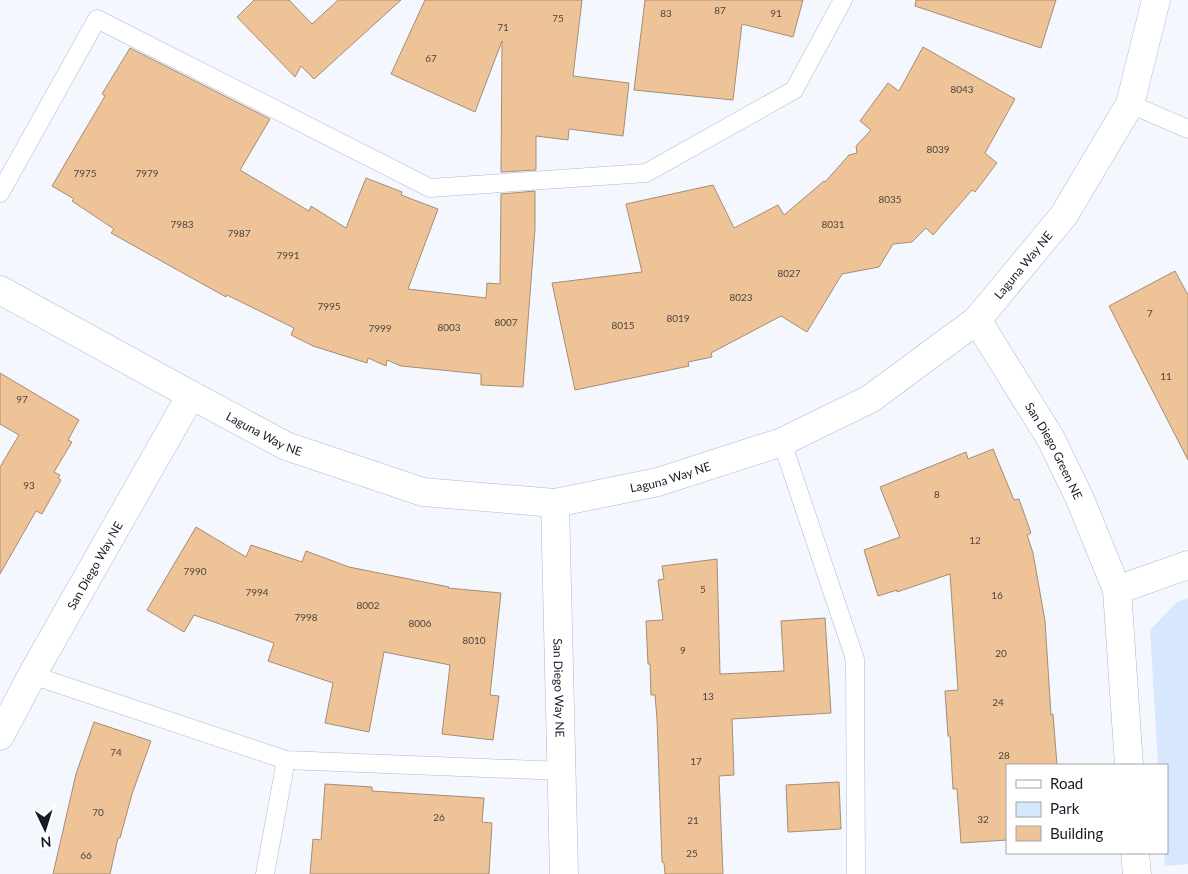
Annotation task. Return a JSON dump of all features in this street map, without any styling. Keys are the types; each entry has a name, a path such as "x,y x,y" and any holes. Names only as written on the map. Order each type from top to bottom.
{"street":[{"name":"Laguna Way NE","path":"0,290 286,446 422,492 555,503 658,482 782,442 870,399 977,320 1064,215 1130,104 1156,0"},
{"name":"San Diego Green NE","path":"977,320 1051,440 1080,499 1117,590 1129,764"},
{"name":"San Diego Way NE","path":"0,736 32,675 191,395"},
{"name":"San Diego Way NE","path":"555,503 564,874"},
{"path":"1117,590 1188,565"},
{"path":"1135,854 1137,874"}],"lane":[{"path":"0,193 97,19 430,188 646,173 794,90 843,0"},
{"path":"1130,104 1188,129"},
{"path":"782,442 855,659 856,874"},
{"path":"32,675 286,760 562,771"},
{"path":"265,874 286,760"}],"green space":[{"path":"1188,598 1188,864 1165,866 1164,854 1168,854 1168,764 1158,764 1150,630 1176,603"}],"building":[{"path":"254,0 289,0 312,24 338,0 401,0 314,79 301,66 295,77 237,17"},
{"path":"425,0 582,0 573,76 629,83 623,136 569,129 568,140 536,136 536,170 501,172 502,41 475,112 391,74"},
{"path":"645,0 803,0 793,37 742,24 733,100 634,90"},
{"path":"916,0 1056,0 1041,48 915,6"},
{"path":"923,47 1015,99 985,153 997,163 975,192 972,190 933,235 926,228 912,242 893,244 879,267 842,274 807,332 781,316 711,353 712,357 688,362 689,366 575,390 552,283 642,272 626,204 713,185 734,228 778,205 784,215 825,182 849,155 857,153 856,146 871,130 860,121 888,83 899,91"},
{"path":"130,48 270,119 240,170 309,211 311,206 346,228 366,178 402,192 401,195 438,209 408,289 486,298 487,283 500,284 501,194 535,191 535,229 523,387 481,385 481,374 401,366 387,360 386,366 368,358 367,363 313,346 291,335 294,328 227,295 226,297 111,233 114,229 72,201 74,199 52,186 105,96 102,94"},
{"path":"1175,271 1188,295 1188,460 1109,306"},
{"path":"0,373 79,420 68,440 72,442 54,472 60,475 58,478 61,480 42,514 36,511 0,574 0,467 19,435 0,424"},
{"path":"993,449 1014,500 1019,499 1031,533 1027,535 1033,553 1045,621 1051,715 1053,714 1057,764 1006,764 1006,840 961,843 957,789 953,789 945,691 958,690 950,574 897,592 897,590 878,596 864,550 900,537 880,487 966,452 968,459"},
{"path":"196,527 246,557 251,545 302,562 306,551 349,567 448,588 501,593 490,695 499,696 493,740 442,734 450,665 384,652 369,732 325,723 333,683 268,661 274,643 194,615 184,632 147,610"},
{"path":"717,559 720,674 784,671 781,621 825,618 831,713 732,719 734,775 719,776 723,874 665,874 664,863 662,862 657,719 655,695 651,695 646,621 663,620 658,580 664,579 662,566"},
{"path":"94,722 151,741 132,794 120,838 118,838 110,874 53,874 76,774"},
{"path":"839,782 841,829 788,832 786,785"},
{"path":"325,784 372,787 372,791 484,798 482,822 492,823 489,874 310,874 313,839 321,840"}]}
